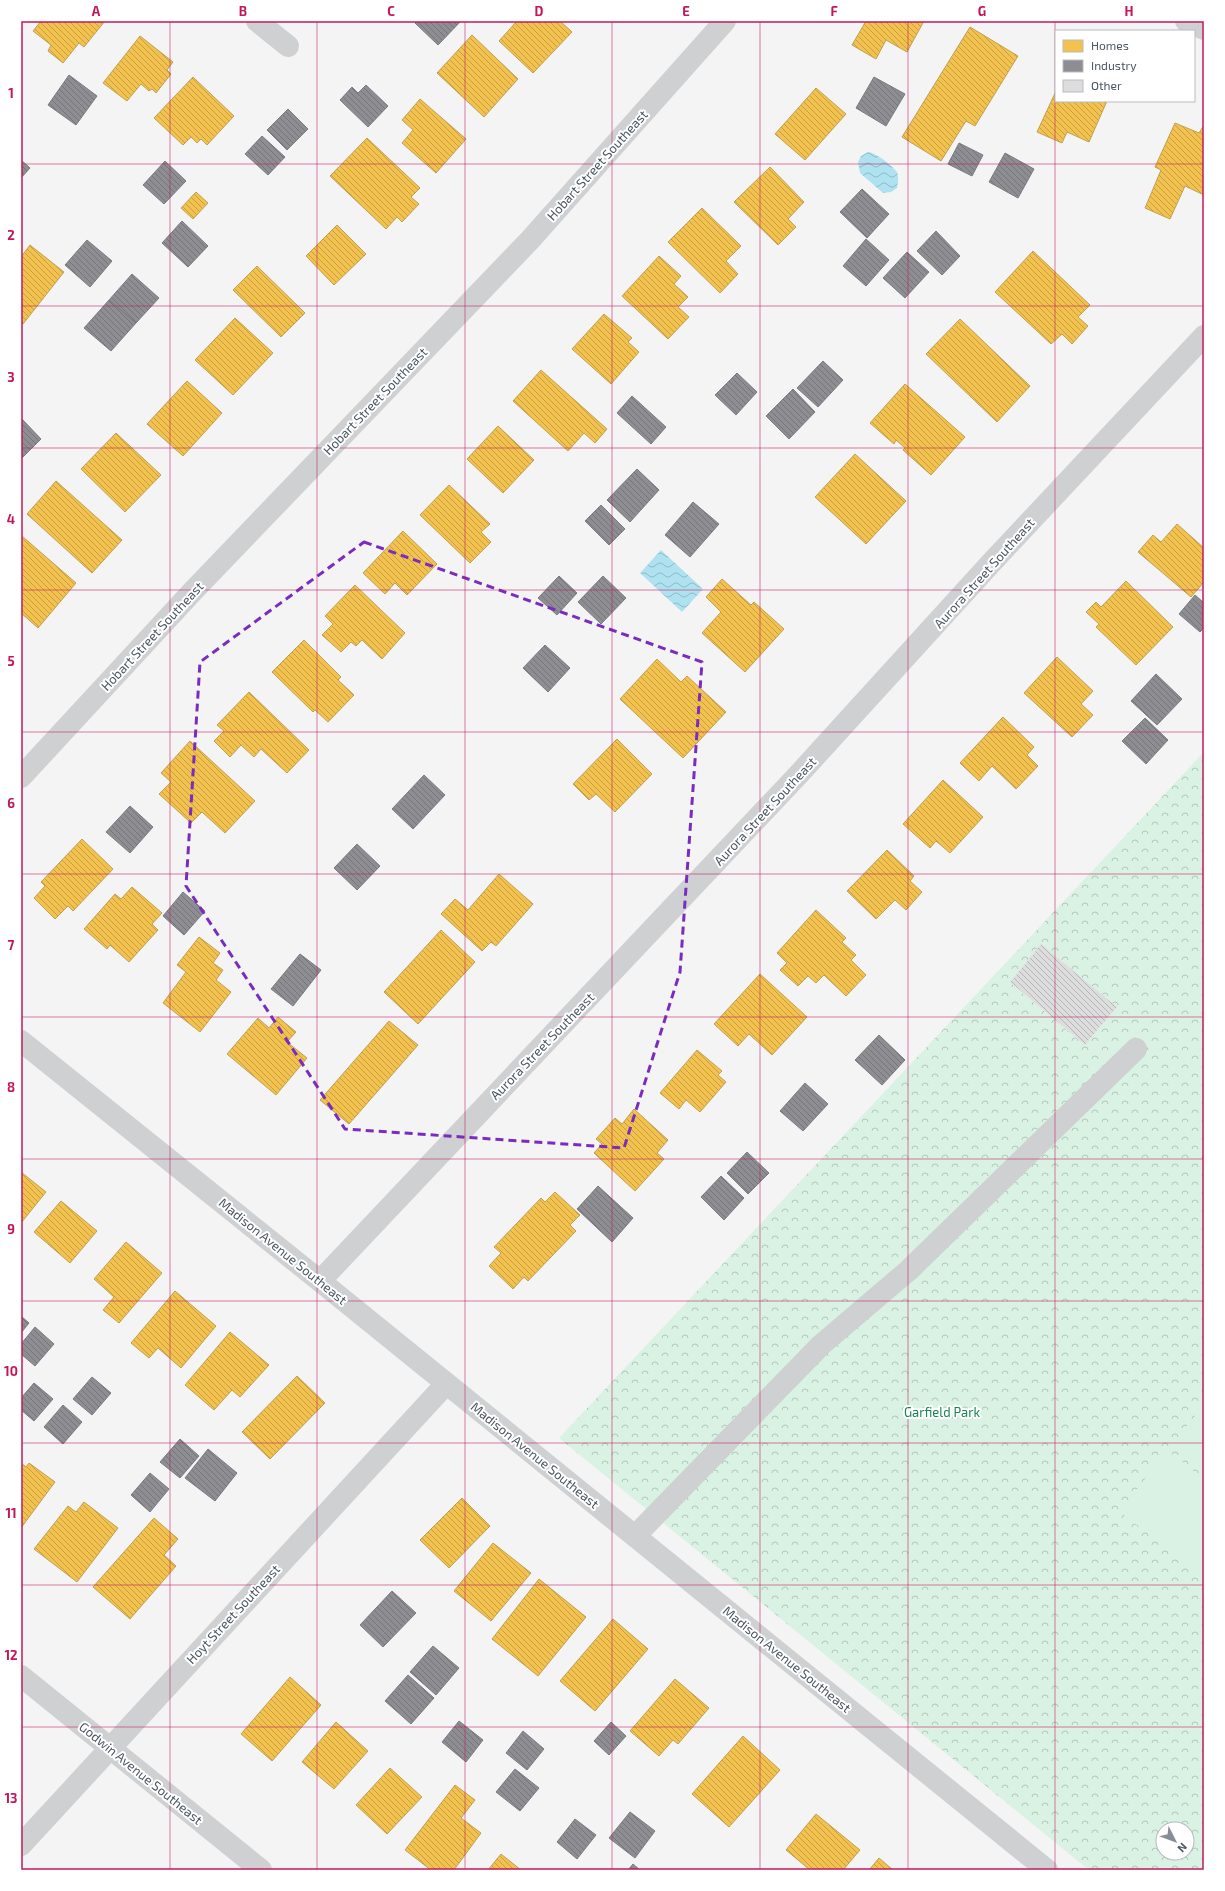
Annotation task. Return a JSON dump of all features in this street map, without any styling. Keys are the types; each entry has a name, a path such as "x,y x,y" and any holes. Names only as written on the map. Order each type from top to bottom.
{"street":[{"path":"257,21 288,46"},
{"name":"Hobart Street Southeast","path":"21,777 198,585 530,240 725,21"},
{"path":"1186,21 1204,29"},
{"name":"Aurora Street Southeast","path":"320,1281 799,774 992,562 1204,336"},
{"name":"Madison Avenue Southeast","path":"21,1041 1048,1870"},
{"path":"635,1536 821,1345 909,1270 1136,1049"},
{"name":"Hoyt Street Southeast","path":"21,1845 446,1384"},
{"name":"Godwin Avenue Southeast","path":"21,1676 261,1870"}],"highlighted area":[{"path":"364,542 702,662 680,972 624,1148 345,1129 186,886 200,662"}],"green space":[{"name":"Garfield Park","path":"1204,752 1204,1870 1089,1870 559,1438"},
{"path":"1204,1404 1204,1469 1173,1444"},
{"path":"1167,1450 1204,1479 1204,1576 1120,1512"}],"water":[{"path":"868,152 884,160 897,172 897,188 891,192 883,193 860,173 858,162 861,156"},
{"path":"661,550 703,589 682,612 640,573"}],"building: Homes":[{"path":"41,21 105,21 84,47 79,43 63,63 48,51 51,45 33,31"},
{"path":"517,21 560,21 572,32 533,73 499,41"},
{"path":"866,21 924,21 907,52 886,40 876,59 852,45"},
{"path":"970,27 1018,56 975,126 966,121 941,161 902,137"},
{"path":"472,35 518,79 484,117 437,73"},
{"path":"140,36 173,62 167,70 171,74 156,93 152,89 149,91 141,84 127,101 103,83"},
{"path":"193,77 234,116 207,145 201,139 197,143 191,137 183,145 154,118"},
{"path":"816,88 846,114 805,160 775,134"},
{"path":"1055,93 1055,102 1107,102 1089,142 1067,132 1062,143 1037,132"},
{"path":"420,99 466,139 436,173 402,143 413,130 402,120"},
{"path":"1175,123 1199,133 1204,125 1204,195 1185,186 1170,219 1145,208 1161,170 1155,167"},
{"path":"367,138 420,188 411,197 419,204 402,222 397,217 386,229 330,176"},
{"path":"770,167 804,202 788,219 796,227 778,245 734,202"},
{"path":"196,192 208,203 193,219 181,208"},
{"path":"702,208 741,246 726,261 738,274 720,293 668,242"},
{"path":"337,225 366,254 334,285 306,256"},
{"path":"30,245 64,272 23,324 21,322 21,257"},
{"path":"1033,251 1090,305 1078,317 1088,326 1072,344 1062,334 1051,344 995,292"},
{"path":"659,256 681,276 674,284 688,297 678,307 689,317 668,339 622,296"},
{"path":"257,266 305,313 281,337 233,290"},
{"path":"604,314 632,338 628,342 639,352 611,384 572,349"},
{"path":"235,318 273,353 233,395 195,360"},
{"path":"960,319 1030,386 997,422 926,354"},
{"path":"541,370 607,429 595,443 584,433 568,451 513,401"},
{"path":"187,381 222,413 183,456 147,424"},
{"path":"905,384 965,437 931,475 903,450 905,448 896,440 894,444 870,423"},
{"path":"498,426 534,460 503,493 467,459"},
{"path":"116,433 161,475 125,512 81,469"},
{"path":"855,454 906,501 866,544 815,497"},
{"path":"56,481 122,540 92,573 27,514"},
{"path":"449,485 490,524 481,532 491,542 470,563 420,515"},
{"path":"1177,524 1204,548 1204,582 1191,597 1138,552 1153,535 1161,542"},
{"path":"403,531 437,564 407,595 395,583 385,594 363,573"},
{"path":"22,536 76,583 38,628 21,613"},
{"path":"722,579 751,605 754,602 784,629 745,672 702,633 721,612 706,597"},
{"path":"1126,581 1173,627 1136,665 1096,627 1099,624 1086,612 1096,602 1101,607"},
{"path":"355,585 405,633 382,659 362,640 356,646 351,642 341,652 322,635 333,624 325,616"},
{"path":"304,640 341,677 338,680 354,695 328,722 315,710 313,712 272,672"},
{"path":"1057,657 1093,691 1081,704 1093,715 1072,737 1024,693"},
{"path":"657,659 681,682 687,676 726,712 683,758 620,699"},
{"path":"249,692 309,750 287,773 261,749 254,757 241,745 230,757 214,741 224,731 217,725"},
{"path":"1003,717 1034,747 1027,755 1038,766 1016,789 992,766 979,781 960,763"},
{"path":"617,739 652,774 615,812 596,794 589,800 573,784"},
{"path":"190,741 255,801 225,833 202,812 191,823 159,794 171,782 161,773"},
{"path":"943,780 983,817 950,853 936,841 930,848 903,824"},
{"path":"82,839 113,869 73,911 68,906 55,919 34,898 45,886 41,882"},
{"path":"887,850 914,876 910,881 922,892 906,910 895,900 876,919 847,891"},
{"path":"499,874 533,904 496,946 491,942 482,951 441,914 455,899 468,910"},
{"path":"132,887 162,913 152,924 158,930 129,962 110,945 107,949 84,929 115,894 121,899"},
{"path":"816,910 846,938 842,942 856,955 851,960 866,975 846,996 824,975 816,983 808,976 798,986 780,970 787,963 777,953"},
{"path":"441,930 475,962 418,1024 384,992"},
{"path":"199,937 220,953 213,963 223,970 216,980 231,992 200,1032 163,1003 186,972 177,965"},
{"path":"760,974 807,1017 772,1055 749,1034 738,1046 714,1024"},
{"path":"278,1017 296,1032 287,1042 307,1058 276,1095 227,1054 258,1018 269,1028"},
{"path":"389,1021 418,1045 349,1124 320,1100"},
{"path":"697,1050 722,1071 718,1075 726,1082 700,1112 686,1100 679,1109 660,1093"},
{"path":"634,1109 668,1140 657,1153 664,1159 635,1191 594,1153 602,1144 596,1139 615,1118 622,1124"},
{"path":"21,1172 46,1192 21,1223"},
{"path":"555,1192 580,1215 570,1225 576,1231 528,1281 524,1277 513,1289 489,1266 501,1253 494,1247 541,1198 545,1202"},
{"path":"61,1201 97,1231 70,1263 34,1232"},
{"path":"126,1242 162,1273 119,1323 103,1310 114,1297 94,1279"},
{"path":"175,1291 216,1326 181,1368 158,1348 149,1358 131,1343"},
{"path":"230,1332 269,1365 240,1397 232,1390 214,1410 185,1385"},
{"path":"297,1376 325,1403 270,1459 242,1432"},
{"path":"21,1463 26,1467 29,1463 55,1482 21,1528"},
{"path":"462,1498 490,1526 449,1568 420,1540"},
{"path":"84,1502 118,1528 77,1582 34,1549 68,1506 76,1512"},
{"path":"154,1518 178,1539 164,1555 176,1566 130,1619 93,1587"},
{"path":"493,1543 531,1573 491,1621 454,1591"},
{"path":"539,1579 586,1617 538,1676 492,1639"},
{"path":"613,1619 648,1649 595,1711 560,1681"},
{"path":"290,1677 321,1705 272,1761 241,1734"},
{"path":"675,1679 709,1708 678,1744 673,1740 659,1756 630,1731"},
{"path":"336,1722 368,1751 334,1789 302,1762"},
{"path":"743,1736 780,1770 729,1827 692,1794"},
{"path":"390,1768 422,1797 387,1834 356,1805"},
{"path":"455,1785 475,1800 461,1818 481,1833 454,1870 431,1870 405,1850"},
{"path":"816,1814 860,1850 843,1870 810,1870 786,1850"},
{"path":"501,1854 521,1870 488,1870"},
{"path":"879,1858 893,1870 869,1870"}],"building: Industry":[{"path":"417,21 461,21 438,45 415,23"},
{"path":"69,75 97,96 76,125 48,105"},
{"path":"874,77 905,94 886,126 856,108"},
{"path":"366,85 388,106 368,127 340,100 352,87 358,93"},
{"path":"288,109 308,129 287,150 267,130"},
{"path":"262,136 285,157 268,175 245,154"},
{"path":"959,143 983,155 972,176 948,164"},
{"path":"1005,153 1034,169 1018,198 989,182"},
{"path":"21,160 30,168 21,178"},
{"path":"165,161 186,181 164,204 143,185"},
{"path":"862,189 889,214 867,238 840,212"},
{"path":"182,221 208,246 188,267 162,243"},
{"path":"936,231 960,256 942,275 917,251"},
{"path":"866,239 889,260 866,286 843,266"},
{"path":"87,240 112,261 90,287 65,265"},
{"path":"907,252 929,272 905,298 883,278"},
{"path":"132,274 159,298 136,323 109,300"},
{"path":"109,300 136,323 111,351 84,328"},
{"path":"823,361 843,380 818,407 797,388"},
{"path":"737,373 757,392 736,415 715,395"},
{"path":"793,389 815,412 789,439 766,416"},
{"path":"632,396 666,427 651,444 617,413"},
{"path":"21,418 41,439 21,459"},
{"path":"637,469 659,490 630,522 607,500"},
{"path":"693,502 719,524 690,557 665,535"},
{"path":"601,505 625,529 609,545 585,521"},
{"path":"559,576 577,593 557,615 538,598"},
{"path":"603,576 626,598 601,624 578,602"},
{"path":"1195,595 1204,603 1204,628 1200,632 1179,614"},
{"path":"545,645 570,668 548,692 523,668"},
{"path":"1156,674 1182,699 1157,725 1131,701"},
{"path":"1145,718 1168,740 1146,764 1122,741"},
{"path":"424,775 445,795 413,829 392,809"},
{"path":"130,806 153,827 130,853 106,832"},
{"path":"357,844 380,866 357,890 334,868"},
{"path":"183,892 205,911 184,935 163,916"},
{"path":"300,954 321,970 293,1006 271,989"},
{"path":"879,1035 905,1060 882,1085 855,1060"},
{"path":"805,1083 828,1104 803,1131 780,1111"},
{"path":"747,1152 769,1173 748,1194 727,1173"},
{"path":"721,1176 744,1198 724,1220 701,1197"},
{"path":"598,1186 633,1218 612,1242 577,1209"},
{"path":"21,1316 29,1323 21,1333"},
{"path":"35,1327 54,1344 35,1366 21,1354 21,1344"},
{"path":"92,1377 111,1393 92,1415 73,1399"},
{"path":"34,1383 53,1399 34,1421 21,1410 21,1398"},
{"path":"63,1405 82,1422 63,1444 44,1427"},
{"path":"180,1439 199,1456 180,1478 160,1462"},
{"path":"208,1449 237,1473 215,1501 185,1478"},
{"path":"150,1473 169,1489 150,1512 131,1495"},
{"path":"392,1591 416,1613 383,1647 360,1625"},
{"path":"433,1646 459,1668 436,1695 410,1672"},
{"path":"408,1675 434,1698 411,1724 385,1701"},
{"path":"459,1721 483,1740 466,1762 442,1742"},
{"path":"611,1722 626,1736 609,1755 594,1741"},
{"path":"523,1731 544,1749 527,1770 506,1753"},
{"path":"515,1769 539,1788 520,1811 496,1792"},
{"path":"630,1812 655,1831 635,1858 609,1838"},
{"path":"575,1819 596,1835 577,1859 557,1842"},
{"path":"633,1864 640,1870 628,1870"}],"building: Other":[{"path":"1041,944 1117,1007 1085,1045 1010,982"}]}
